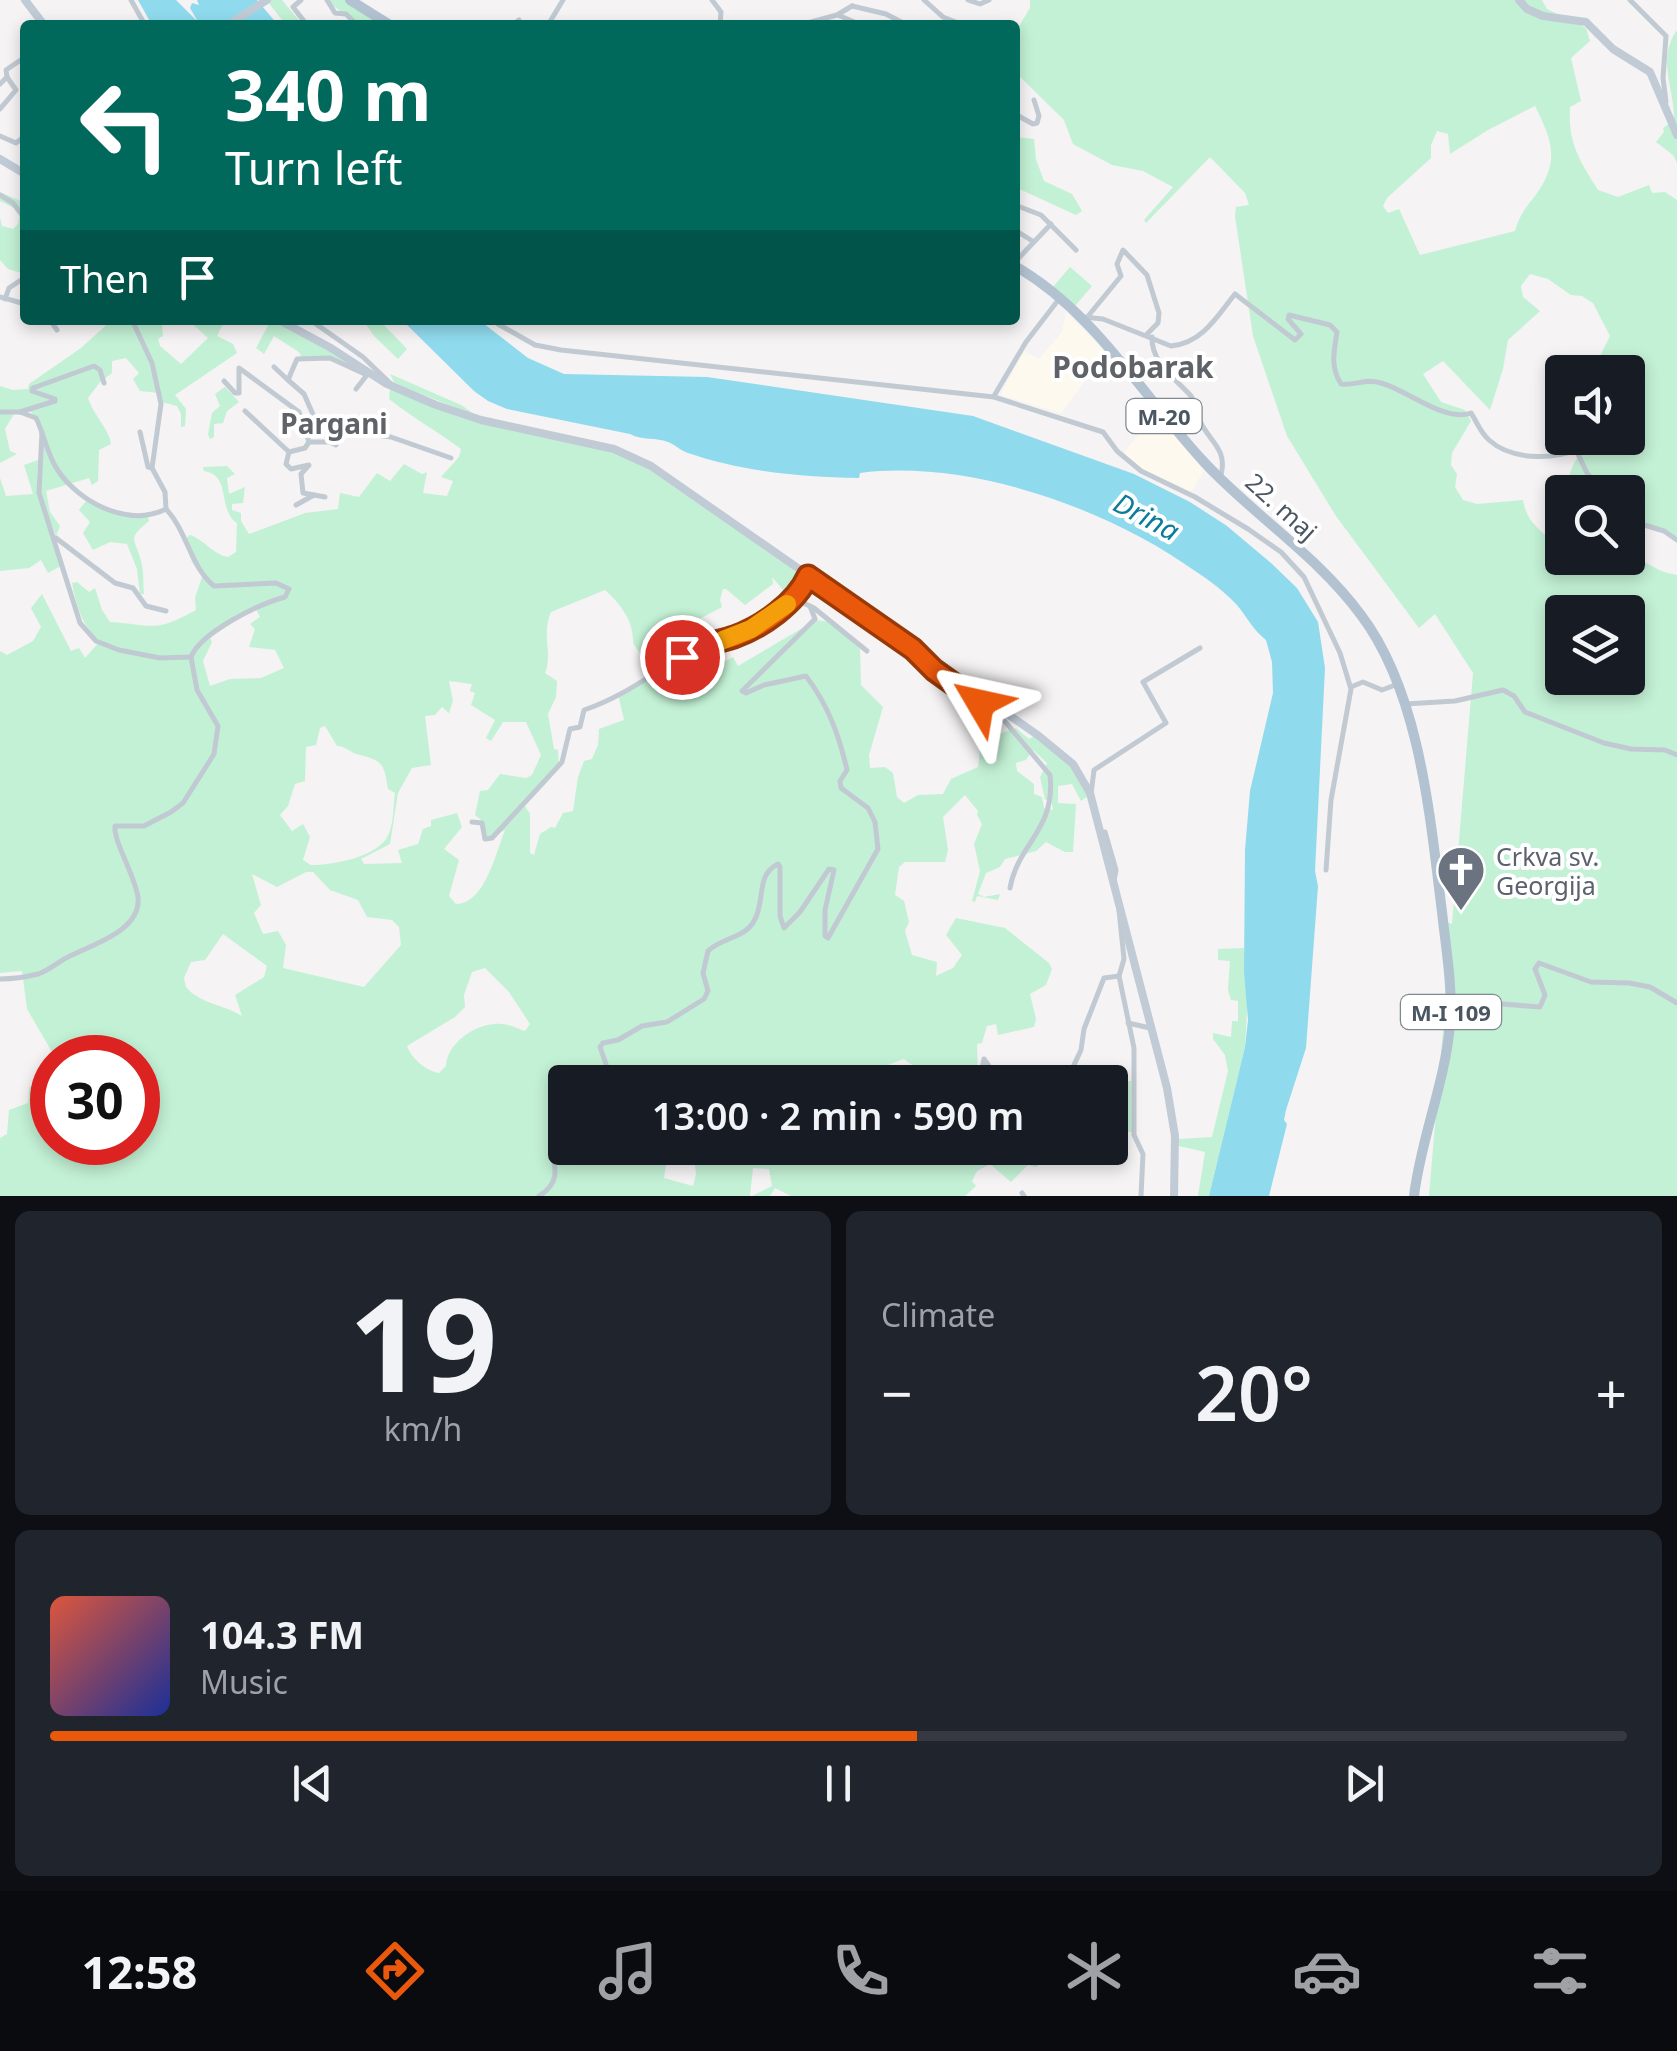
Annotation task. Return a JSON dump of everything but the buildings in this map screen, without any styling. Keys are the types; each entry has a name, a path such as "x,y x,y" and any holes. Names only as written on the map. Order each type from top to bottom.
{"main road":[{"path":"350,0 382,20"},
{"name":"22. maj","path":"1020,268 1085,317 1220,478 1316,564 1367,623 1398,684"},
{"name":"M-20","path":"1398,684 1430,826"},
{"name":"M-I 109","path":"1414,1196 1420,1153 1448,1041 1450,1000 1430,826"}],"street":[{"path":"236,20 267,0"},
{"path":"301,0 292,6 303,20"},
{"path":"327,0 335,13 346,14 352,20"},
{"path":"924,0 950,20"},
{"path":"968,0 980,4 988,0"},
{"path":"1520,0 1543,16 1588,23 1613,49 1650,72 1677,135"},
{"path":"1630,0 1666,36 1665,106"},
{"path":"822,20 838,15 849,3 897,20"},
{"path":"838,15 850,20"},
{"path":"0,109 16,93 6,70 20,60"},
{"path":"0,84 7,77"},
{"path":"1020,117 1033,124 1037,122 1034,100"},
{"path":"0,195 20,212"},
{"path":"1020,207 1041,215 1076,250"},
{"name":"22. maj","path":"1020,258 1050,224"},
{"path":"1020,233 1034,242"},
{"path":"1085,317 1121,276 1117,264 1123,250 1145,272 1160,313 1150,336"},
{"path":"2,298 20,281"},
{"name":"22. maj","path":"1085,317 1171,346 1183,345 1202,333 1236,295 1295,340 1301,334 1289,315 1334,326 1334,366 1341,384 1366,379 1401,389 1452,416 1471,414 1490,442 1516,454 1560,456 1576,450 1589,475"},
{"path":"994,396 1026,342 1059,299"},
{"path":"54,325 57,330"},
{"path":"134,325 152,363 161,404 152,468"},
{"path":"287,325 368,374"},
{"path":"317,325 382,372 395,388"},
{"path":"500,325 535,345 560,350 994,396 1103,432 1117,452 1142,471 1220,511 1281,552 1304,577 1340,653 1351,687 1331,800 1326,870"},
{"name":"22. maj","path":"1150,336 1153,350 1168,375 1194,400 1200,423 1220,447 1224,470 1220,478"},
{"path":"288,380 298,359 335,359 395,388 481,420 614,448 651,466 1020,722 1073,764 1090,797 1174,1126 1174,1196"},
{"path":"0,412 20,412 55,401 32,391 33,388 88,368 98,367 104,382"},
{"path":"274,367 304,394 315,418"},
{"path":"224,380 238,393 239,368 263,382 302,418 309,442 305,448 289,452"},
{"path":"356,389 368,374"},
{"path":"246,411 289,452"},
{"path":"20,412 36,418 56,467 84,498 122,513 144,516 166,509"},
{"path":"302,418 315,418 346,431 391,437 451,458"},
{"path":"42,432 39,493 68,576 76,612 94,639 136,654 191,657"},
{"path":"0,980 42,973 102,941 134,915 138,896 115,836 115,826 144,826 171,812 183,802 218,746 218,726 197,690 191,657 200,642 256,607 285,597 289,589 276,583 214,586 198,569 180,526 166,509 166,492 148,467 140,432"},
{"path":"309,442 336,445"},
{"path":"289,452 286,464 290,468 310,466 301,474 303,493 298,504 317,494"},
{"path":"303,493 325,496"},
{"path":"1645,526 1677,540"},
{"path":"54,536 115,583 133,588 146,606 166,610"},
{"path":"472,822 482,823 485,839 492,838 562,762 570,730 580,726 584,710 636,688 708,642 751,629 793,598 808,576"},
{"path":"793,598 810,606 867,651"},
{"path":"606,1065 600,1047 603,1043 618,1040 642,1026 667,1022 704,998 708,991 704,972 708,952 751,926 760,907 764,876 772,866 780,867 780,916 784,928 800,912 829,869 834,870 825,910 828,938 878,849 876,827 868,808 841,788 846,770 838,734 825,703 806,676 764,685 746,694 742,691 814,619 810,606"},
{"path":"1090,797 1094,786 1091,775 1096,768 1166,724 1142,683 1200,648"},
{"path":"913,649 948,680 1002,718 1050,775 1046,820 1013,868 1010,888"},
{"path":"1351,687 1363,682 1382,690 1398,684"},
{"path":"1404,704 1455,700 1503,690 1514,696 1524,712 1604,743 1677,755"},
{"path":"1105,832 1117,874 1111,882"},
{"path":"1119,910 1124,960 1119,976 1134,1048 1134,1135 1143,1154 1141,1196"},
{"path":"1450,1000 1540,1007 1545,995 1535,969 1539,963 1592,982 1650,987 1677,1003"},
{"path":"1074,1065 1104,978 1119,976"},
{"path":"1128,1022 1151,1028"},
{"path":"539,1196 550,1188 555,1165"}],"shaded area":[{"path":"1066,312 1106,353 1061,413 1000,395 1024,351 1039,359 1062,332"},
{"path":"1165,425 1205,470 1190,493 1145,472 1124,453 1144,426 1155,434"}],"green space":[{"path":"282,0 299,20 282,20 268,2"},
{"path":"328,0 346,0 373,20 353,20"},
{"path":"1030,0 1542,0 1547,9 1586,28 1590,41 1571,58 1581,101 1570,107 1571,131 1580,160 1598,190 1618,197 1649,185 1652,193 1665,192 1677,200 1677,537 1645,523 1645,475 1569,475 1580,455 1645,455 1645,355 1600,355 1610,336 1593,303 1530,274 1521,286 1523,297 1540,311 1508,340 1490,410 1443,361 1423,374 1441,402 1465,410 1471,421 1452,453 1451,465 1457,474 1455,487 1463,500 1477,504 1523,500 1529,517 1545,535 1545,575 1645,575 1645,562 1677,575 1677,1196 1429,1196 1449,960 1446,922 1452,924 1473,673 1435,614 1419,628 1336,516 1287,436 1253,336 1235,216 1236,207 1249,205 1245,193 1210,157 1146,223 1144,220 1173,187 1143,171 1112,165 1073,144 1064,120 1020,77 1020,25 1030,8","holes":["1535,106 1550,141 1548,173 1515,231 1420,255 1399,209 1388,213 1383,206 1431,158 1437,131 1448,134 1450,154"]},
{"path":"1677,30 1677,163 1656,142 1663,128 1674,120 1667,63"},
{"path":"1020,138 1034,139 1044,181 1072,194 1082,211 1076,215 1020,189"},
{"path":"0,192 20,201 20,211 0,201"},
{"path":"20,211 20,273 8,269 0,260 0,218 2,226 13,229"},
{"path":"1070,267 1092,286 1075,306 1053,287"},
{"path":"106,325 162,325 160,346 181,364 208,338 194,325 222,325 217,336 233,344 237,353 175,395 186,409 185,426 181,427 177,406 162,402 159,393 140,391 133,379 139,373 126,358 112,361 112,373 88,398 111,444 99,450 98,481 92,485 89,478 46,491 50,512 60,526 56,536 42,496 40,427 28,409 14,414 5,429 10,451 17,454 0,463 0,386 28,389 29,384"},
{"path":"268,325 283,325 371,376 332,360 302,358 274,336 264,354 256,348"},
{"path":"366,325 384,325 407,349 398,359"},
{"path":"390,374 477,416 406,388 394,382"},
{"path":"225,387 239,402 227,411 223,423 214,424 214,437 210,439 212,413 220,406 215,394"},
{"path":"390,389 479,423 614,451 650,470 804,577 789,597 772,577 773,584 745,605 723,589 722,607 684,627 674,649 686,668 718,652 724,662 733,657 738,666 816,620 831,622 860,649 861,685 883,707 869,755 870,768 885,767 893,773 897,797 904,803 918,795 943,794 951,779 978,767 981,740 1016,728 1029,739 1034,736 1071,764 1088,796 1081,801 1072,784 1058,786 1058,803 1076,804 1073,852 1046,842 1036,851 1005,859 1000,867 986,873 978,894 1000,894 998,900 977,896 972,901 980,871 974,844 982,824 978,811 965,795 943,817 948,850 945,862 905,862 899,867 895,895 904,901 909,922 905,931 912,955 937,962 936,976 953,968 962,955 946,935 956,918 1005,928 1052,969 1046,985 1030,994 1034,1027 998,1035 996,1024 987,1026 982,1043 977,1044 978,1065 914,1065 904,1059 888,1065 548,1065 548,1165 666,1165 664,1178 693,1186 695,1165 988,1165 977,1171 972,1181 976,1186 965,1196 791,1196 775,1188 770,1196 752,1196 772,1186 769,1169 753,1168 750,1196 0,1196 0,1138 7,1134 9,1110 28,1103 29,1087 30,1165 160,1165 160,1035 42,1035 27,1009 22,971 0,973 0,651 7,655 33,641 41,627 31,608 42,594 71,651 79,648 85,658 100,641 81,615 72,583 77,582 89,592 95,588 110,622 162,625 196,610 195,598 202,577 184,540 190,535 228,557 236,552 237,523 227,510 218,479 203,467 227,466 235,474 227,478 229,494 245,487 243,503 232,504 232,510 241,513 249,534 305,513 338,509 340,493 359,497 377,473 390,481 404,464 422,474 427,472 423,493 447,496 453,481 441,477 459,457 461,449 389,399","holes":["605,590 626,615 633,643 654,674 618,694 624,720 599,729 592,759 584,761 578,777 573,811 563,813 555,828 540,834 534,855 530,853 530,814 525,806 559,769 548,714 556,697 557,681 545,673 551,612","255,607 260,617 250,624 255,629 249,647 275,650 284,668 261,678 230,679 210,686 203,661 212,642 210,638","449,681 472,684 470,691 475,693 471,705 495,720 486,738 491,741 503,722 526,722 541,755 532,775 526,778 500,774 488,790 480,791 475,815 482,821 488,839 505,830 482,886 475,896 456,904 449,896 459,860 444,849 462,827 457,813 431,820 418,844 398,850 402,863 364,864 361,859 390,844 398,793 412,768 431,765 425,716 435,715 442,707 449,713 453,701","325,726 337,746 378,762 384,769 388,789 395,793 390,829 380,846 352,859 311,865 303,860 310,837 303,824 292,831 280,815 288,806 295,784 305,781 306,747 316,745 320,728","1033,750 1047,763 1040,777 1045,800 1051,799 1053,810 1044,808 1042,797 1034,794 1034,784 1017,771 1016,763 1026,760","313,872 330,890 358,900 367,917 392,920 399,927 401,945 364,987 283,968 286,945 278,931 263,934 254,913 261,905 252,874 277,887","223,934 267,966 264,977 235,995 242,1016 198,997 186,987 184,978 191,962 205,960","485,968 509,992 530,1024 525,1031 504,1024 473,1030 452,1049 446,1066 439,1073 434,1072 424,1067 407,1046 455,1017 465,1007 464,995 472,972"]},
{"path":"38,460 37,494 61,566 48,573 41,560 29,568 0,571 0,478 6,496 33,494 24,465"},
{"path":"86,501 122,514 148,517 134,539 142,565 144,594 140,594 137,569 127,544 110,542 93,550 83,533 90,522 79,510"},
{"path":"1244,948 1248,992 1245,1047 1209,1196 1198,1196 1205,1152 1179,1146 1178,1139 1212,1137 1228,1071 1225,1055 1213,1033 1231,1037 1232,1021 1238,1021 1238,1001 1231,1000 1228,990 1230,961 1218,960 1218,949"},
{"path":"1131,1081 1132,1132 1128,1132"},
{"path":"991,1165 1028,1165 1011,1182"}],"water":[{"path":"138,0 176,0 196,20 149,20"},
{"path":"197,0 257,0 274,20 197,20 190,8 192,3 199,5"},
{"name":"Drina","path":"407,325 485,325 528,358 564,374 707,377 973,416 1134,474 1190,502 1227,526 1297,588 1318,622 1325,668 1315,871 1318,886 1306,1048 1286,1110 1287,1124 1269,1196 1209,1196 1245,1047 1245,850 1250,791 1273,693 1272,662 1266,640 1232,600 1160,548 1121,527 1035,493 946,474 902,471 860,473 859,478 730,465 685,452 671,443 507,409 474,391"}],"slow traffic":[{"path":"723,640 751,629 787,604"}],"place":[{"name":"Crkva sv. Georgija","path":"1461,912"}],"district":[{"name":"Podobarak","path":"1133,366"},
{"name":"Pargani","path":"334,423"}],"route":[{"path":"682,657 708,642 751,629 788,603 808,576 913,649 934,670 980,703"}]}
